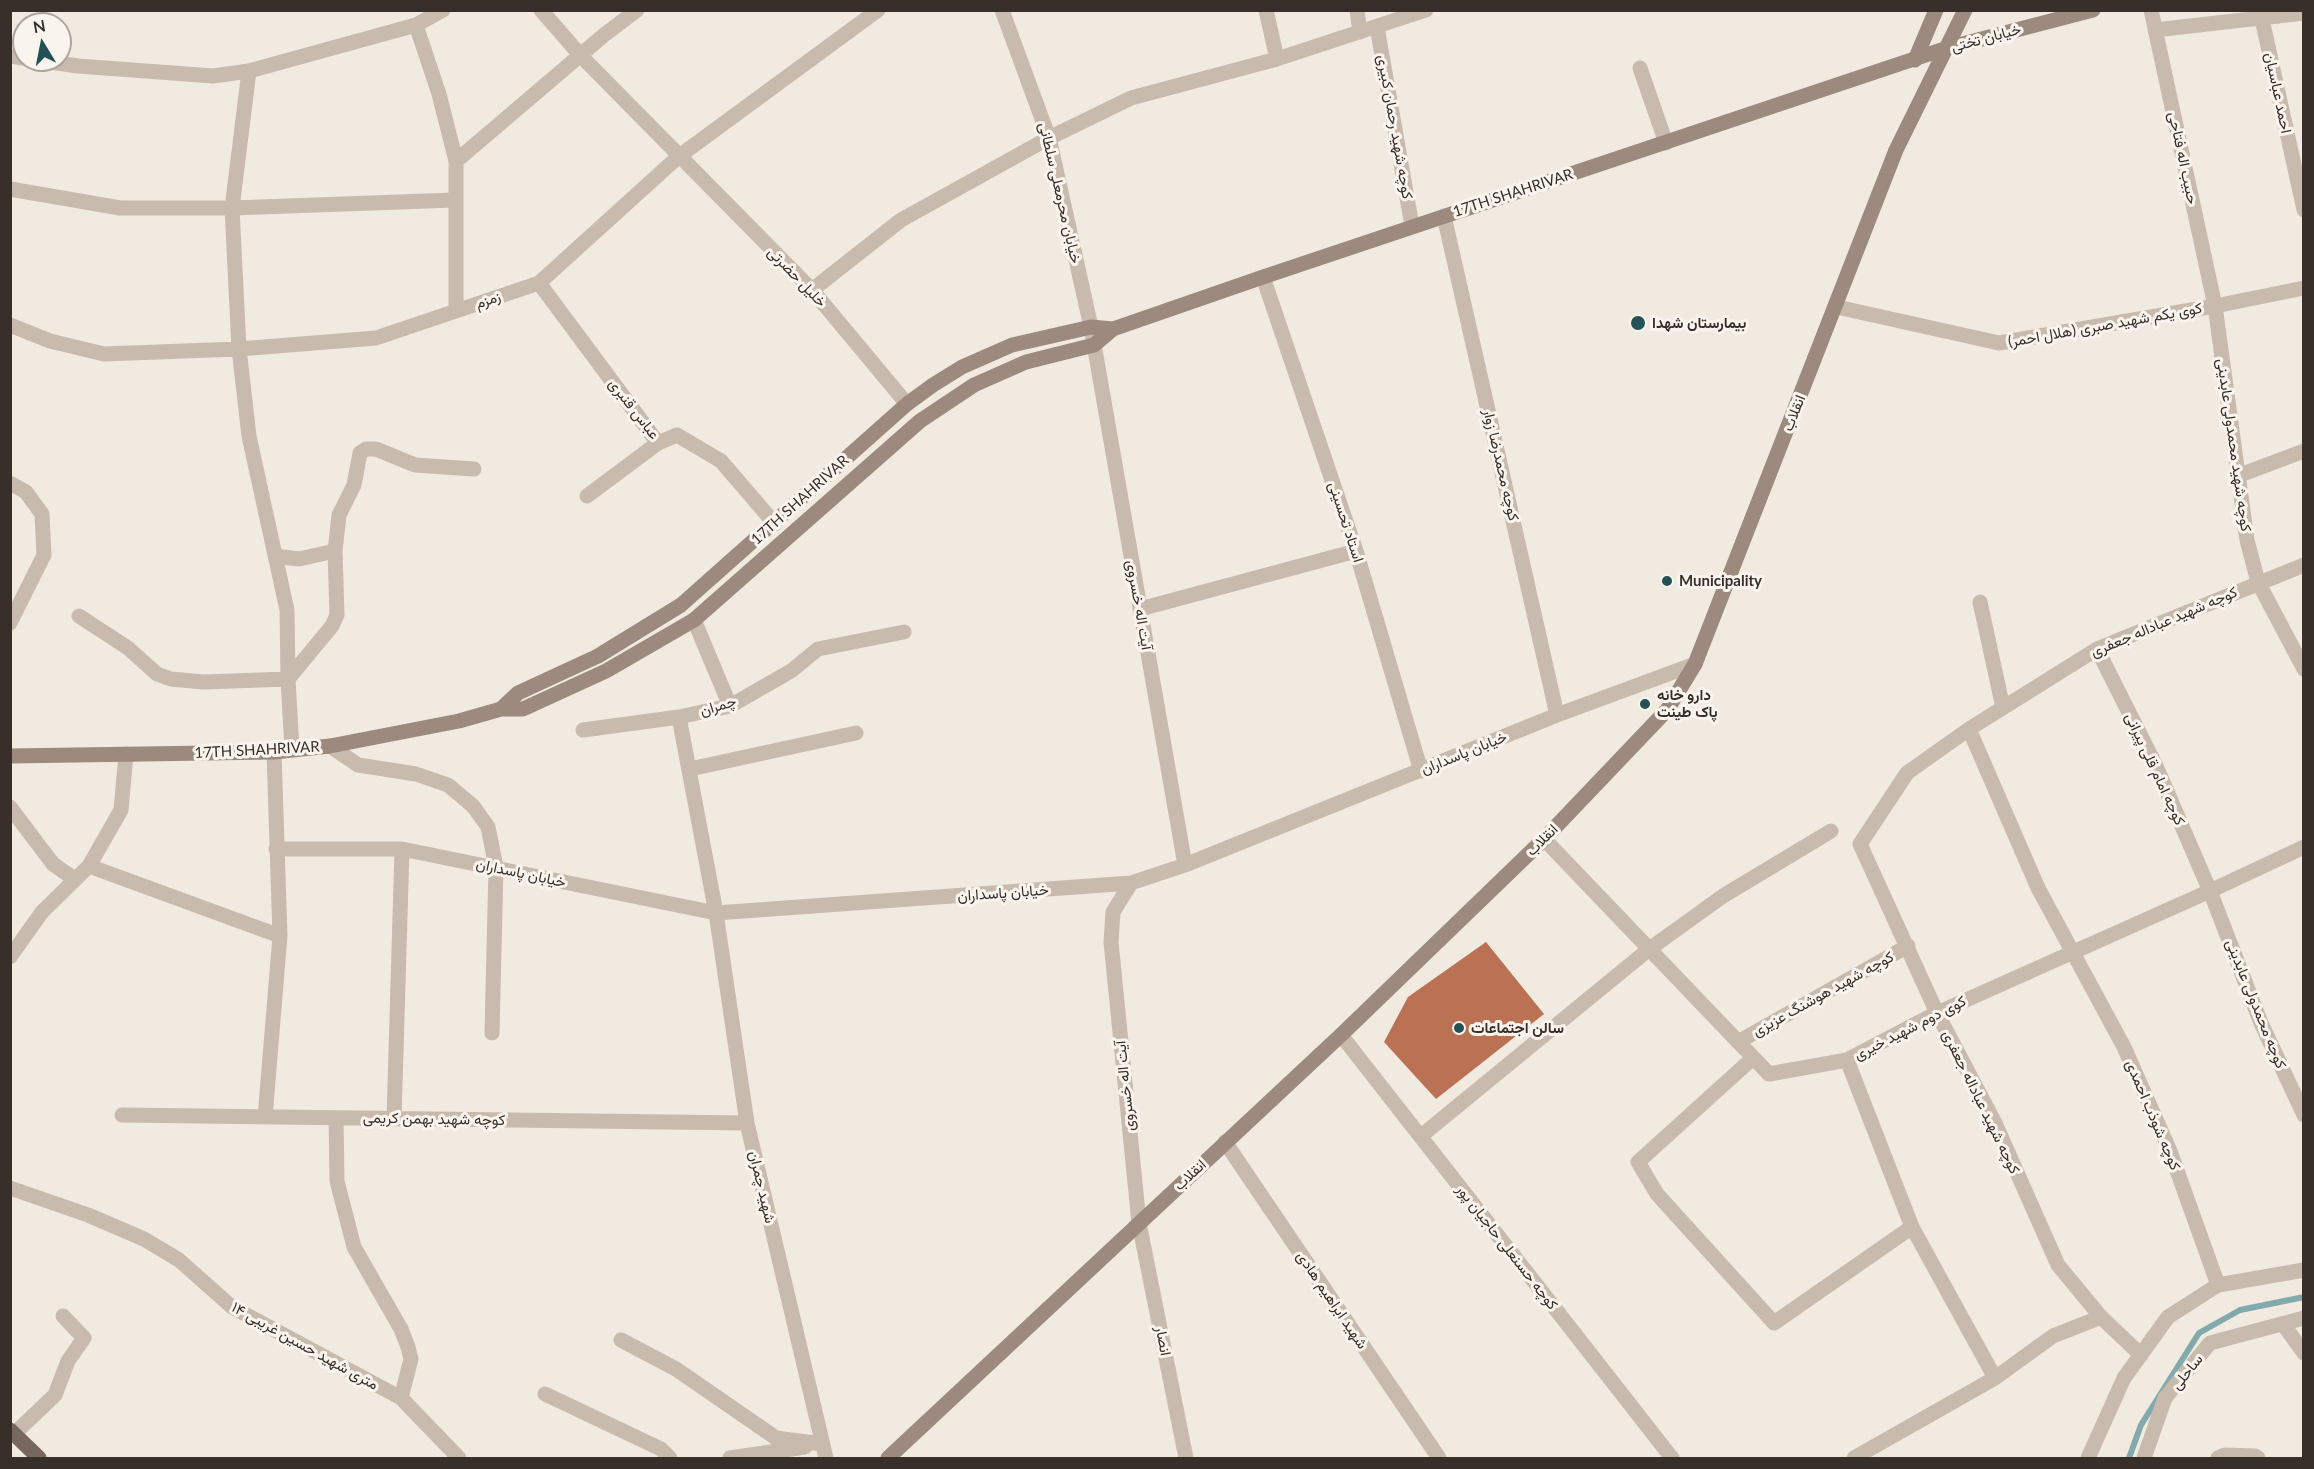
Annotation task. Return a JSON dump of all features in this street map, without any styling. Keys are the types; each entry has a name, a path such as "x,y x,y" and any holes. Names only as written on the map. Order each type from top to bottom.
{"main road":[{"path":"1914,60 1936,10"},
{"name":"انقلاب","path":"888,1458 1341,1035 1544,839 1667,710 1695,664 1837,307 1896,150 1965,10"},
{"name":"خیابان تختی","path":"1914,60 1947,48 2093,10"},
{"name":"17TH SHAHRIVAR","path":"10,756 274,752 330,746 459,721 501,709 523,709 606,671 693,620 943,404 974,385 1026,362 1094,345 1113,329 1263,277 1914,60"},
{"name":"17TH SHAHRIVAR","path":"501,709 518,693 598,656 681,605 775,524 907,404 962,367 1012,345 1091,327 1113,329"},
{"path":"12,1432 39,1458"}],"street":[{"path":"72,65 213,76 249,71 416,25 443,10"},
{"name":"خلیل حضرتی","path":"541,10 581,56 678,157 812,290 907,404"},
{"path":"456,161 604,34 637,10"},
{"name":"زمزم","path":"10,325 50,341 104,354 239,349 376,338 539,283 678,157 878,10"},
{"name":"خیابان محرمعلی سلطانی","path":"1002,10 1049,138 1094,345"},
{"path":"1266,10 1277,59"},
{"path":"1357,10 1360,32"},
{"path":"812,290 901,220 1049,138 1131,98 1277,59 1426,10"},
{"name":"حبیب اله فتاحی","path":"2151,10 2215,306"},
{"path":"2155,30 2261,13 2304,13"},
{"name":"احمد عباسیان","path":"2261,13 2304,210"},
{"path":"416,25 439,94 456,161 456,311"},
{"name":"کوچه شهید رحمان کبیری","path":"1377,27 1412,226"},
{"path":"1640,68 1666,143"},
{"path":"249,71 232,208 239,349 249,436 287,610 292,749"},
{"path":"10,189 120,208 232,208 455,200"},
{"name":"کوچه محمدرضا زوار","path":"1444,216 1557,715"},
{"name":"استاد تحسینی","path":"1263,277 1356,551 1420,771"},
{"name":"عباس قنبری","path":"539,283 658,443 677,435 721,461 775,524"},
{"name":"کوی یکم شهید صبری (هلال احمر)","path":"1837,307 2000,343 2215,306 2304,288"},
{"name":"کوچه شهید محمدولی عابدینی","path":"2215,306 2240,475 2247,540 2258,582 2304,669"},
{"name":"آیت اله خسروی","path":"1094,345 1185,865"},
{"path":"587,496 658,443"},
{"path":"79,616 128,648 157,674 171,679 203,682 288,679 332,626 337,615 335,550 339,515 354,485 360,453 366,449 376,449 415,465 474,469"},
{"path":"2240,475 2304,451"},
{"path":"10,483 26,492 42,514 44,555 10,623"},
{"path":"275,556 299,559 335,550"},
{"path":"1140,609 1356,551"},
{"name":"کوچه شهید عباداله جعفری","path":"2141,1355 2101,1317 2058,1266 1995,1123 1937,1013 1860,844 1907,772 1969,729 2097,649 2304,565"},
{"path":"1980,602 2003,708"},
{"path":"693,620 730,706"},
{"name":"چمران","path":"716,913 679,717 730,706 790,671 818,649 904,632"},
{"name":"کوچه امام قلی پیرانی","path":"2097,649 2156,766 2210,891"},
{"name":"خیابان پاسداران","path":"276,849 402,849 716,913 1131,883 1185,865 1557,715 1695,664"},
{"path":"583,730 679,717"},
{"path":"1969,729 2038,888 2071,953"},
{"path":"690,769 856,733"},
{"path":"330,746 358,765 416,774 448,785 473,806 488,826 496,867 492,1033"},
{"path":"265,1117 280,936 274,752"},
{"path":"10,957 42,912 73,878 88,866 121,810 126,754"},
{"path":"10,807 53,864 73,878"},
{"path":"1421,1136 1648,950 1723,896 1831,831"},
{"name":"کوی دوم شهید خیری","path":"1544,839 1769,1074 1847,1060 1937,1013 2210,891 2304,846"},
{"path":"394,1119 402,849"},
{"path":"88,866 280,936"},
{"name":"آیت اله خسروی","path":"1131,883 1113,912 1111,942 1139,1223"},
{"name":"کوچه محمدولی عابدینی","path":"2210,891 2261,1023 2304,1114"},
{"name":"شهید چمران","path":"716,913 747,1123 824,1451"},
{"name":"کوچه شهید هوشنگ عزیزی","path":"1738,1042 1908,946"},
{"name":"کوچه شوذب احمدی","path":"2071,953 2124,1047 2170,1150 2218,1285"},
{"name":"کوچه حسنعلی حاجیان پور","path":"1341,1035 1672,1458"},
{"path":"1754,1058 1638,1162 1657,1194 1774,1323 1912,1227"},
{"path":"1847,1060 1912,1227 1995,1378"},
{"name":"کوچه شهید بهمن کریمی","path":"122,1116 747,1123"},
{"path":"336,1118 338,1181 354,1247 401,1329 411,1359 401,1398"},
{"name":"شهید ابراهیم هادی","path":"1225,1142 1440,1458"},
{"name":"۱۴ متری شهید حسین غریبی","path":"10,1188 144,1239 179,1260 232,1307 401,1398 459,1458"},
{"name":"انصار","path":"1139,1223 1186,1458"},
{"path":"2088,1458 2124,1378 2168,1317 2218,1285 2304,1270"},
{"path":"12,1432 55,1395 68,1361 84,1338 63,1316"},
{"path":"1854,1458 1995,1378 2053,1336 2101,1317"},
{"name":"ساحلی","path":"2144,1458 2165,1398 2210,1343 2304,1318"},
{"path":"2283,1324 2304,1353"},
{"path":"621,1340 676,1370 776,1438 824,1451"},
{"path":"545,1394 661,1449 670,1458"},
{"path":"730,1458 824,1451"},
{"path":"2218,1458 2225,1455 2258,1458"}],"building":[{"name":"سالن اجتماعات","path":"1486,942 1544,1014 1436,1099 1384,1042 1408,997"}],"waterway":[{"path":"2129,1458 2141,1425 2199,1333 2240,1310 2304,1297"}],"place":[{"name":"بیمارستان شهدا","path":"1638,323"},
{"name":"Municipality","path":"1667,581"},
{"name":"دارو خانه پاک طینت","path":"1645,704"},
{"name":"سالن اجتماعات","path":"1459,1028"}]}
